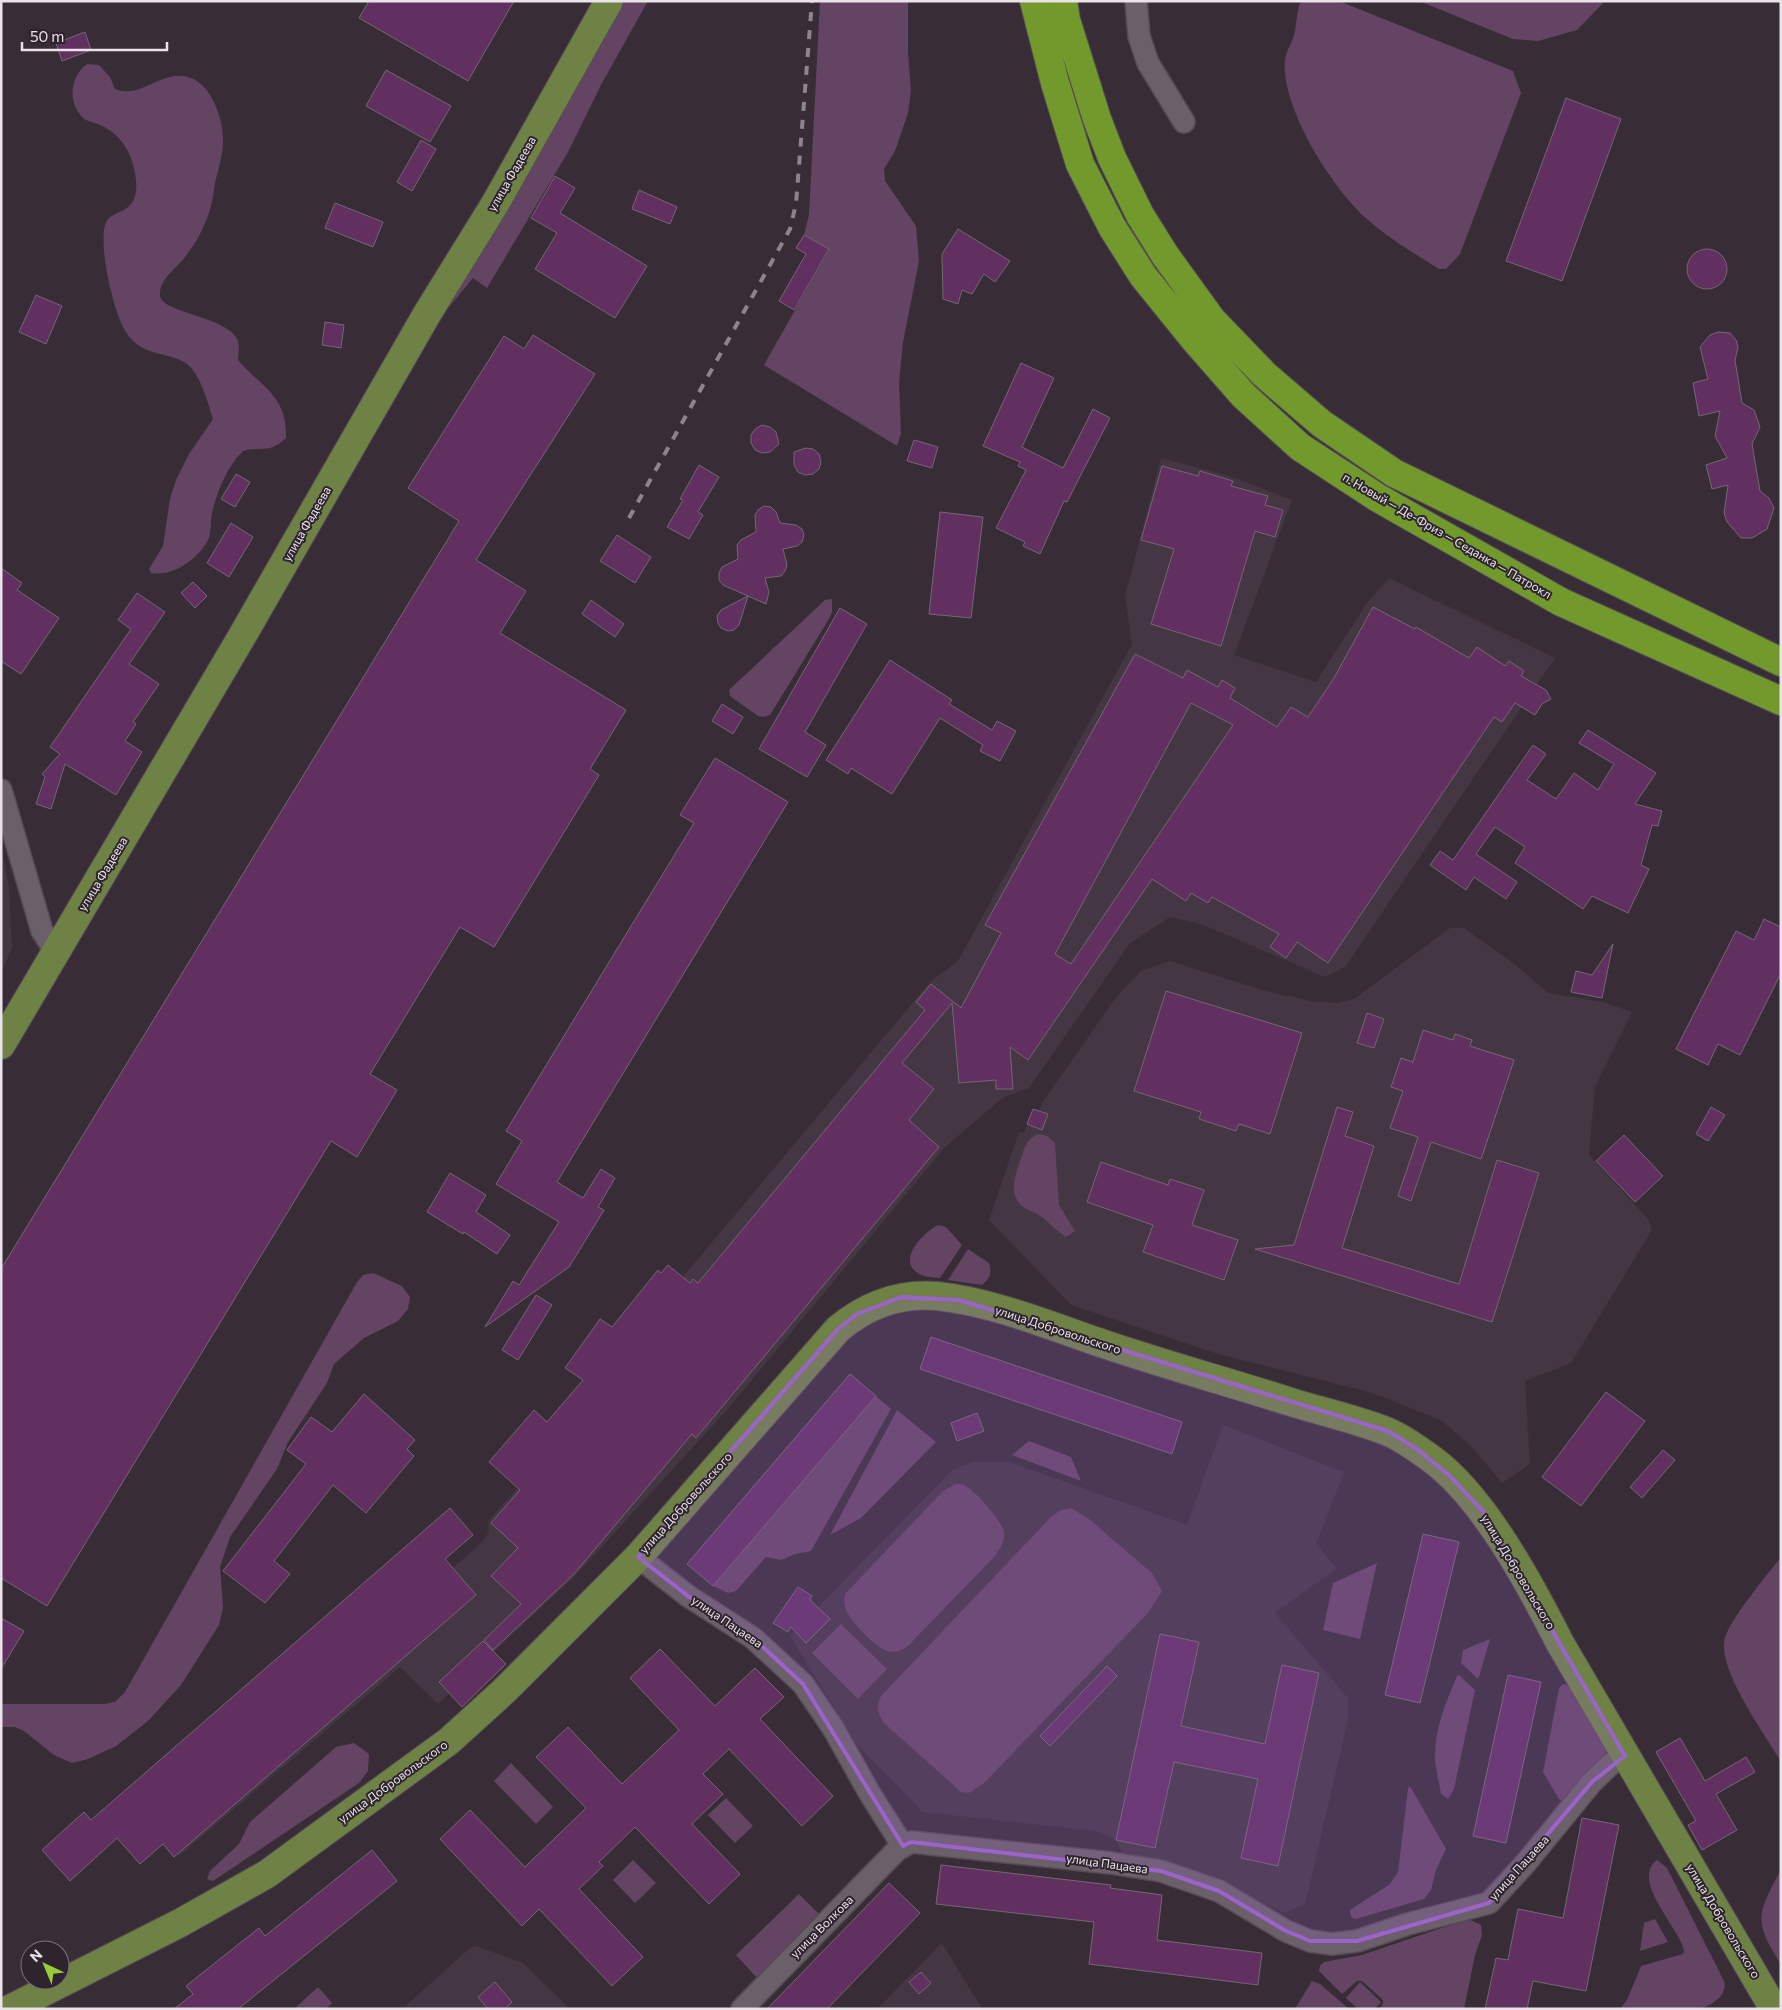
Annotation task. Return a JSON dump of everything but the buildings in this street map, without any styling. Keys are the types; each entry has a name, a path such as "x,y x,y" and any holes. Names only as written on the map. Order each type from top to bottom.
{"highway":[{"name":"п. Новый — Де-Фриз — Седанка — Патрокл","path":"1034,1 1055,83 1080,164 1112,227 1143,276 1194,339 1244,396 1300,447 1386,503 1561,602 1781,701"},
{"path":"1062,1 1066,20 1097,119 1112,158 1140,215 1164,254 1212,320 1264,374 1322,424 1394,473 1781,662"}],"main road":[{"name":"улица Фадеева","path":"1,1045 241,638 427,314 495,204 609,1"},
{"name":"улица Добровольского","path":"10,2009 180,1923 275,1868 449,1741 505,1690 638,1557 838,1329 857,1314 872,1306 901,1297 935,1296 959,1300 1046,1324 1109,1346 1388,1432 1418,1449 1449,1475 1483,1511 1533,1593 1625,1756 1774,2009"}],"street":[{"path":"1136,1 1139,36 1148,63 1184,122"},
{"path":"1,790 42,931 56,952"},
{"name":"улица Пацаева","path":"638,1557 688,1596 753,1638 803,1684 833,1728 870,1794 903,1846 911,1842 1111,1863 1161,1871 1219,1891 1286,1931 1310,1940 1332,1944 1357,1941 1408,1924 1489,1903 1525,1864 1592,1782 1611,1764 1625,1756"},
{"name":"улица Волкова","path":"742,2009 903,1846"}],"highlighted area":[{"path":"901,1297 959,1300 1388,1431 1417,1449 1449,1475 1483,1511 1625,1756 1592,1782 1489,1903 1357,1941 1310,1941 1286,1931 1219,1891 1161,1871 911,1842 903,1846 803,1684 753,1638 688,1596 638,1557 838,1329 857,1314"}],"shaded area":[{"path":"620,1 648,1 602,83 568,152 487,288 473,278 445,312"},
{"path":"820,1 908,1 908,52 911,91 908,113 895,151 884,169 885,181 916,226 919,261 903,342 899,383 901,434 897,446 764,365 829,250 804,235 809,215"},
{"path":"1301,1 1339,1 1513,71 1521,93 1460,254 1446,269 1439,269 1420,257 1392,239 1367,219 1339,188 1311,146 1291,100 1286,79 1285,60 1294,35"},
{"path":"1419,1 1605,1 1577,30 1538,41 1513,39"},
{"path":"87,64 99,65 110,77 115,89 135,90 165,78 186,76 203,86 213,100 220,117 223,142 213,199 202,231 184,258 162,284 160,296 164,302 172,307 223,326 232,333 239,344 238,360 278,402 285,423 286,438 280,443 266,449 243,451 233,464 224,479 214,505 209,537 204,547 184,565 159,574 151,573 149,569 163,546 170,499 176,480 189,454 213,419 202,387 193,370 179,359 151,351 133,341 121,323 116,310 108,280 104,249 105,225 109,218 132,203 136,191 136,179 130,155 120,139 111,131 86,120 80,114 73,100 74,84 77,76"},
{"path":"1161,458 1230,476 1292,500 1234,655 1316,682 1367,603 1389,578 1555,658 1345,967 1325,977 1201,924 1170,917 1130,943 1029,1088 1004,1097 946,1146 727,1410 576,1575 438,1704 400,1667 179,1856 157,1831 481,1543 489,1532 488,1521 572,1428 682,1278 931,981 958,961 1132,644 1125,596"},
{"path":"832,599 832,612 829,619 770,715 758,716 730,696 729,690 825,600"},
{"path":"1,847 9,887 12,948 1,973"},
{"path":"1450,928 1464,928 1517,966 1548,993 1603,1002 1632,1012 1595,1087 1589,1155 1649,1220 1652,1230 1571,1363 1525,1381 1530,1464 1502,1483 1472,1447 1442,1421 1376,1394 1221,1355 1071,1305 989,1220 1019,1132 1024,1133 1033,1109 1039,1111 1042,1103 1117,996 1141,971 1170,961 1266,991 1311,1001 1338,1003 1354,999"},
{"path":"1035,1135 1047,1136 1055,1143 1059,1205 1075,1231 1066,1237 1039,1215 1019,1203 1014,1191 1015,1178 1027,1143"},
{"path":"938,1225 946,1227 962,1245 940,1278 916,1272 911,1264 910,1257 921,1238"},
{"path":"968,1249 989,1263 990,1276 982,1285 948,1280"},
{"path":"373,1273 402,1286 410,1297 408,1309 398,1321 364,1338 334,1364 327,1383 288,1442 277,1469 230,1537 220,1567 223,1607 219,1625 181,1685 148,1721 116,1746 88,1759 72,1763 54,1755 24,1731 15,1727 1,1727 1,1704 104,1704 115,1702 125,1692 357,1282 363,1275"},
{"path":"876,1396 891,1409 811,1551 795,1554 781,1560 766,1557 736,1591 728,1593 713,1586"},
{"path":"897,1410 936,1442 861,1518 830,1535"},
{"path":"1223,1425 1344,1472 1316,1544 1337,1568 1275,1613 1348,1698 1348,1720 1305,1904 1285,1913 1220,1883 1158,1860 1122,1852 1116,1840 1095,1831 923,1812 857,1745 790,1636 952,1470 973,1462 1009,1462 1187,1525"},
{"path":"1029,1441 1071,1457 1081,1481 1012,1455"},
{"path":"956,1484 969,1488 994,1514 1003,1528 1004,1539 1002,1545 996,1555 909,1645 893,1652 882,1649 864,1634 848,1615 844,1602 845,1594 943,1491"},
{"path":"1071,1508 1089,1519 1152,1573 1162,1591 1148,1613 984,1783 969,1793 961,1792 884,1723 878,1710 879,1700 1052,1516 1061,1510"},
{"path":"1781,1557 1781,1762 1743,1700 1727,1664 1724,1648 1726,1635 1736,1616"},
{"path":"1377,1563 1360,1639 1323,1630 1333,1583"},
{"path":"841,1624 887,1669 858,1699 812,1653"},
{"path":"1490,1639 1479,1677 1477,1678 1461,1663 1463,1650"},
{"path":"1459,1675 1475,1690 1454,1789 1448,1799 1441,1794 1435,1763 1435,1748 1442,1716"},
{"path":"1563,1684 1570,1685 1606,1749 1605,1756 1567,1799 1562,1801 1543,1772 1559,1688"},
{"path":"354,1743 369,1754 368,1771 359,1783 213,1881 207,1879 210,1871 239,1844 250,1822 336,1747"},
{"path":"511,1763 553,1807 536,1824 494,1781"},
{"path":"1410,1786 1446,1849 1436,1870 1431,1890 1424,1899 1356,1919 1351,1917 1350,1910 1390,1884 1398,1872 1408,1788"},
{"path":"726,1798 753,1826 735,1843 708,1815"},
{"path":"633,1860 656,1883 635,1903 613,1880"},
{"path":"1657,1860 1667,1868 1724,1981 1724,1990 1719,1998 1702,2008 1620,2009 1627,2000 1641,1966 1683,1954 1684,1951 1675,1931 1659,1906 1649,1880 1650,1869"},
{"path":"1781,1869 1781,1965 1766,1937 1761,1917 1767,1897"},
{"path":"799,1894 822,1917 758,1979 736,1955"},
{"path":"1468,1919 1481,1925 1482,1935 1475,1955 1464,2009 1379,2009 1383,2004 1383,2000 1362,1981 1357,1981 1342,1994 1319,1971 1320,1966 1324,1962 1362,1955"},
{"path":"1655,1919 1668,1942 1640,1951 1644,1923"},
{"path":"942,1943 982,2009 877,2009"},
{"path":"476,1946 523,1963 570,2009 402,2009 470,1948"},
{"path":"1312,1981 1320,1984 1349,2009 1295,2009"},
{"path":"1360,1982 1381,2002 1375,2009 1358,2009 1346,1998"},
{"path":"318,1987 332,2003 326,2009 294,2009"}],"railway":[{"path":"629,518 790,229 796,204 812,1"}]}
